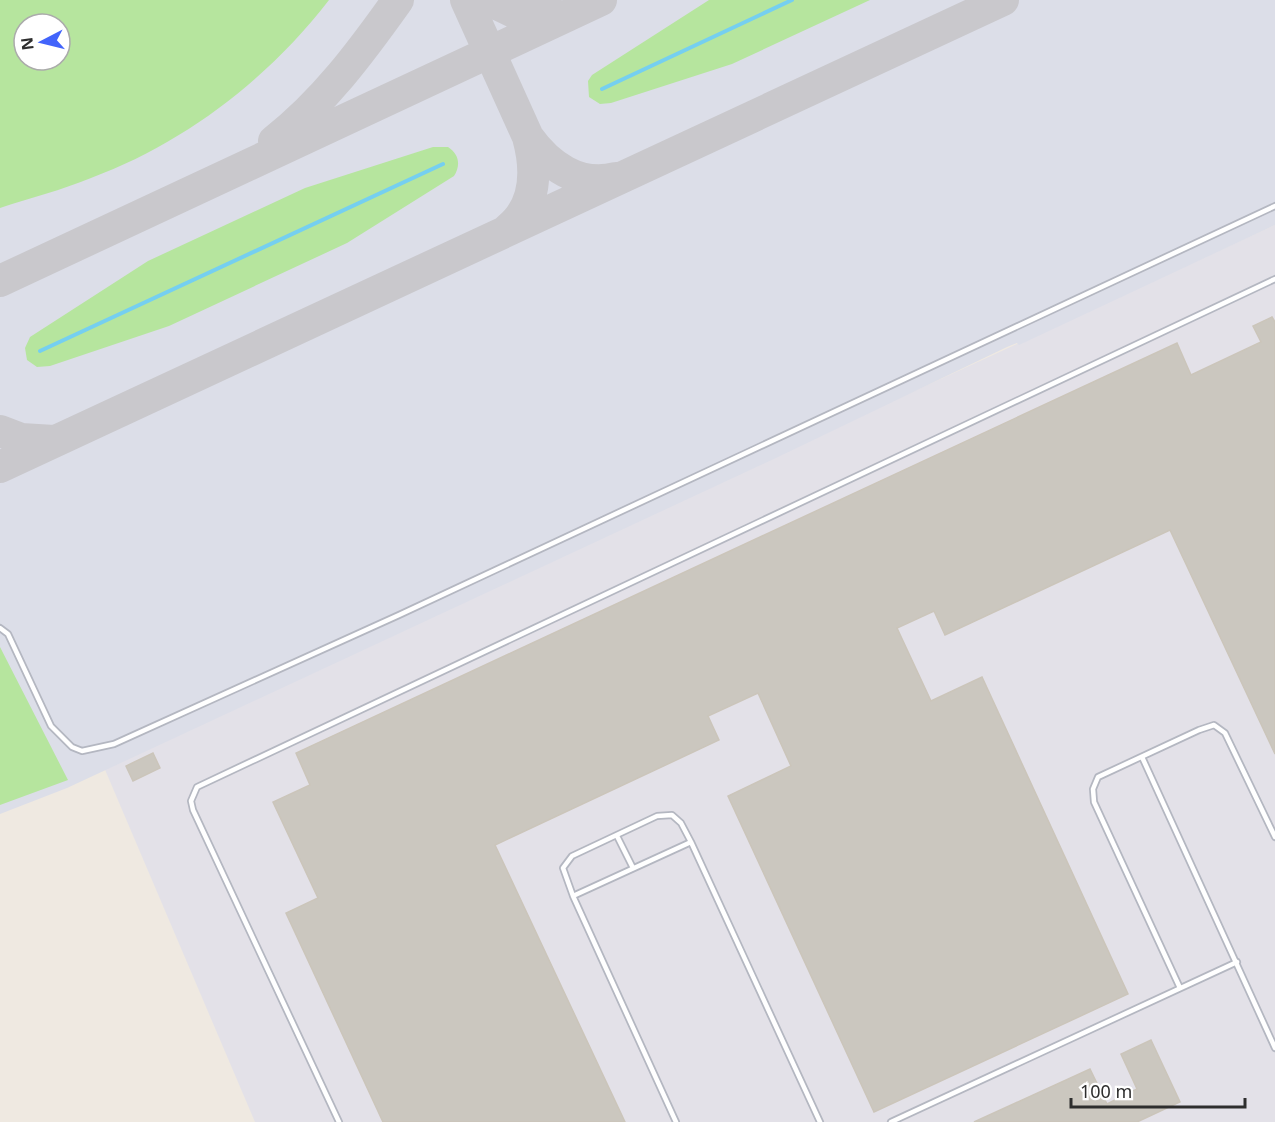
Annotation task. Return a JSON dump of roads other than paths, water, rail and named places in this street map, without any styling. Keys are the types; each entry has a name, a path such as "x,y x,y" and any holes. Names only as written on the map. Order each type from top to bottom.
{"lane":[{"path":"0,628 8,634 51,726 60,736 72,747 82,751 114,744 410,610 1275,206"},
{"path":"339,1122 194,810 192,801 197,787 1275,279"},
{"path":"1180,988 1095,802 1093,789 1098,777 1209,726 1221,728 1275,837"},
{"path":"1142,757 1275,1048"},
{"path":"676,1122 563,875 566,862 572,856 657,816 672,814 681,823 691,842 820,1122"},
{"path":"617,836 633,868"},
{"path":"573,896 691,842"},
{"path":"891,1122 1237,962"},
{"path":"1269,1032 1275,1029"}],"waterway":[{"path":"602,89 792,0"},
{"path":"40,351 443,164"}]}
